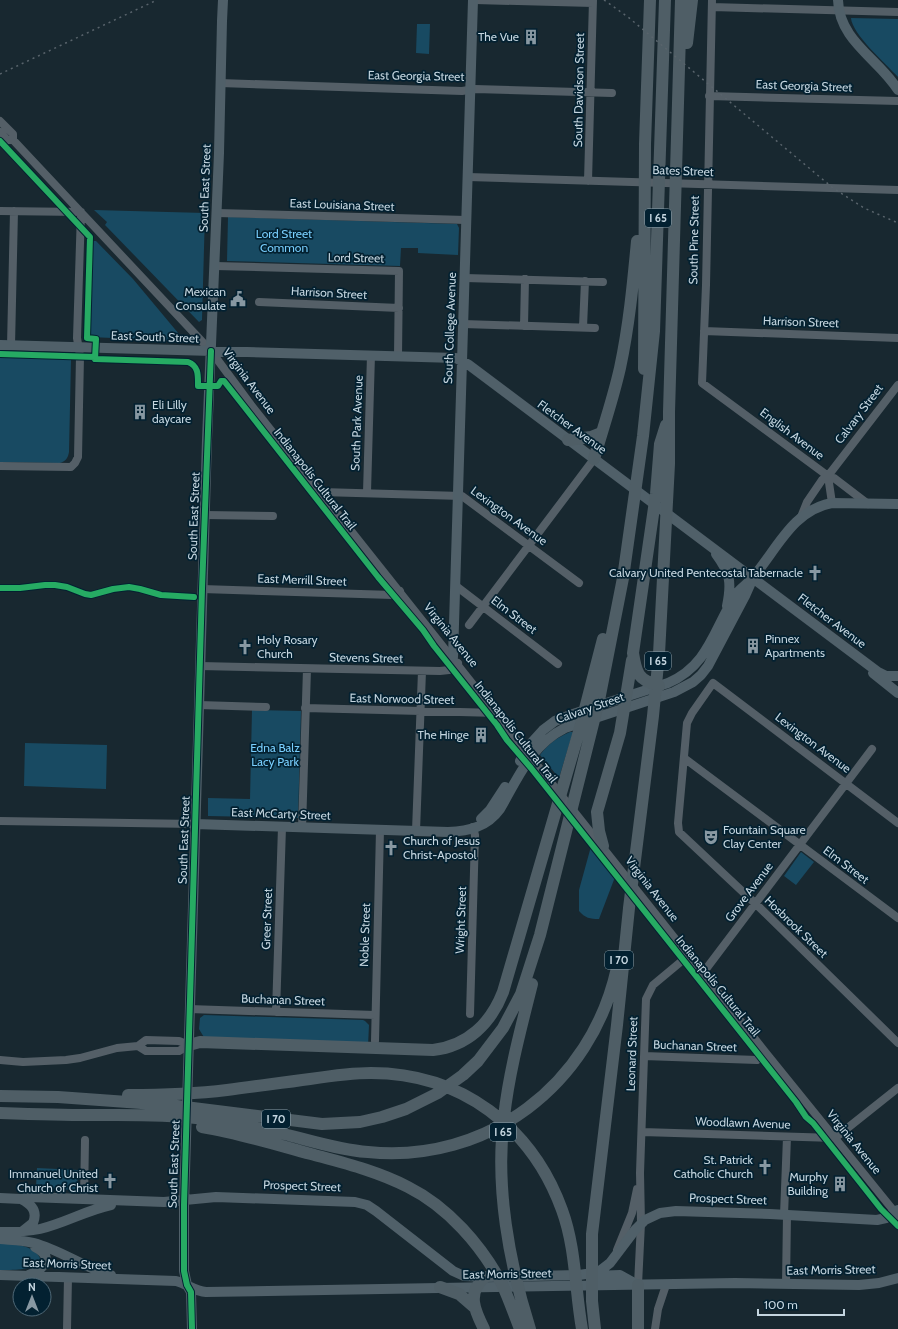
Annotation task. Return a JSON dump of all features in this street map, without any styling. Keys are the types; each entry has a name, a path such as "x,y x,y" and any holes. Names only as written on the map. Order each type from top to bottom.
{"highway":[{"path":"643,436 645,144 650,0"},
{"name":"I 65","path":"530,1329 515,1275 507,1232 503,1188 502,1140 506,1100 512,1065 532,983 540,935 599,700 617,609 643,436 650,378 655,307 665,0"},
{"name":"I 65","path":"595,1329 592,1301 591,1259 593,1224 659,654 669,472 681,0"},
{"path":"679,94 692,0"},
{"path":"594,459 617,382 629,320 645,144"},
{"path":"603,846 599,831 598,812 620,733 656,494 660,444 670,412"},
{"path":"568,440 588,438 601,433"},
{"path":"189,1044 200,1042 433,1050 449,1047 464,1041 479,1030 486,1022 498,1004 502,992 580,728 603,642 632,511"},
{"path":"633,652 637,671 644,686 664,688"},
{"name":"I 70","path":"0,1113 107,1115 150,1114 202,1119 259,1128 351,1150 380,1153 408,1153 434,1150 454,1145 489,1132 518,1116 558,1082 572,1066 592,1035 602,1016 613,986 629,908"},
{"name":"I 70","path":"0,1096 58,1097 169,1105 322,1124 360,1122 394,1113 414,1106 438,1093 463,1075 487,1051 508,1021 521,994 540,935"},
{"path":"58,1097 192,1094 362,1073 382,1073 419,1079 454,1090 487,1108 518,1135 535,1157 550,1183 562,1211 568,1232 582,1329"},
{"path":"107,1115 188,1124 230,1132 362,1169 383,1176 409,1188 443,1210 470,1239 490,1265 501,1283 520,1329"},
{"path":"484,1284 474,1297 474,1307 484,1329"},
{"path":"638,1285 638,1329"},
{"path":"440,1288 459,1294 474,1307"}],"main road":[{"name":"South College Avenue","path":"456,660 458,495 474,0"},
{"name":"South East Street","path":"192,1329 191,1292 187,1285 183,1251 184,1200 202,589 217,213 223,1"},
{"path":"839,5 844,24 851,37 890,79 898,90"},
{"name":"East South Street","path":"3,346 211,351"},
{"name":"Fletcher Avenue","path":"211,351 456,358 462,360 868,665 886,676 898,676"},
{"path":"832,503 898,504"},
{"name":"Calvary Street","path":"529,753 551,736 565,728 642,703 694,666 705,652 737,594 753,578 794,523 814,509 832,503"},
{"path":"711,547 726,568 730,581 725,614"},
{"name":"Calvary Street","path":"664,688 689,685 704,671 745,596 753,578"},
{"name":"Fletcher Avenue","path":"868,665 876,677 898,693"},
{"name":"Calvary Street","path":"472,827 490,810 529,753 533,741 549,725 561,718 626,697 644,686"},
{"name":"East McCarty Street","path":"195,824 455,832 472,827"},
{"name":"Prospect Street","path":"0,1198 173,1202 216,1196 360,1202 380,1213 453,1271 484,1284 529,1276 620,1275 638,1285"},
{"path":"19,1232 31,1226 35,1216 34,1209 31,1205 21,1199"},
{"path":"0,1232 19,1232 47,1227 104,1206 133,1202"},
{"name":"Prospect Street","path":"579,1275 598,1272 608,1265 641,1223 656,1214 676,1211 877,1220 897,1213"},
{"name":"East Morris Street","path":"0,1239 33,1243 98,1271 132,1280"},
{"path":"12,1240 32,1245 41,1250 45,1256 43,1267 40,1270 26,1276"},
{"name":"East Morris Street","path":"0,1274 176,1282 187,1285 196,1290 206,1292 440,1288 484,1284 533,1287 786,1284 872,1285 898,1278"},
{"name":"East Morris Street","path":"884,1282 898,1286"},
{"name":"South East Street","path":"186,1329 184,1290 187,1285"}],"street":[{"path":"474,0 593,2"},
{"name":"South Davidson Street","path":"588,181 593,2"},
{"path":"712,4 839,5 898,12"},
{"name":"South Pine Street","path":"702,384 712,4"},
{"name":"East Georgia Street","path":"220,84 462,91 470,89 612,93"},
{"name":"East Georgia Street","path":"709,96 898,101"},
{"name":"Virginia Avenue","path":"0,121 13,134 12,140"},
{"name":"Virginia Avenue","path":"0,132 7,140 12,140 211,351 251,405 456,660 766,1053 897,1213"},
{"name":"Bates Street","path":"468,177 898,190"},
{"path":"0,211 81,212 76,338 80,356 78,453 75,463 71,467 0,466"},
{"path":"3,346 14,211"},
{"name":"East Louisiana Street","path":"217,213 466,220"},
{"name":"Lord Street","path":"215,266 400,271 399,308"},
{"path":"464,278 603,282"},
{"path":"524,326 525,279"},
{"path":"583,328 585,281"},
{"name":"Harrison Street","path":"259,302 399,308"},
{"path":"398,356 399,308"},
{"path":"463,324 595,328"},
{"name":"Harrison Street","path":"704,331 898,338"},
{"name":"South Park Avenue","path":"367,492 371,355"},
{"name":"English Avenue","path":"702,384 868,504"},
{"name":"Calvary Street","path":"801,517 807,502 822,480 828,476 898,385"},
{"path":"469,625 594,459"},
{"path":"828,476 832,503"},
{"name":"Lexington Avenue","path":"321,492 458,495 466,498 579,583"},
{"path":"205,515 273,516"},
{"name":"Elm Street","path":"456,586 558,664"},
{"name":"East Merrill Street","path":"202,589 393,595 400,591"},
{"name":"Stevens Street","path":"200,666 445,671 452,668 456,660"},
{"path":"302,828 307,669"},
{"path":"416,831 422,671"},
{"name":"Lexington Avenue","path":"684,758 687,723 689,717 713,683 898,823"},
{"path":"199,706 266,708"},
{"name":"East Norwood Street","path":"305,708 498,713"},
{"name":"Grove Avenue","path":"703,973 872,749"},
{"name":"Elm Street","path":"684,758 898,918"},
{"name":"Hosbrook Street","path":"684,758 678,828 681,833 898,1043"},
{"name":"East McCarty Street","path":"0,820 195,824"},
{"name":"Greer Street","path":"276,1012 282,827"},
{"name":"Wright Street","path":"470,1014 476,835 472,827"},
{"name":"Noble Street","path":"375,1041 380,830"},
{"name":"Leonard Street","path":"638,1285 641,1223 640,1173 646,1001 648,992 654,984 689,955"},
{"name":"Buchanan Street","path":"190,1009 375,1015"},
{"path":"0,1060 23,1062 80,1058 117,1048 138,1046 146,1040 179,1041 189,1044"},
{"name":"Buchanan Street","path":"644,1056 757,1060 766,1053"},
{"path":"835,1138 898,1088"},
{"name":"Woodlawn Avenue","path":"642,1132 835,1138"},
{"path":"786,1284 787,1137"},
{"path":"84,1200 85,1140"},
{"name":"Leonard Street","path":"613,1259 632,1214 640,1173"},
{"path":"67,1329 68,1277"},
{"path":"655,1329 658,1309 666,1285"}],"green space":[{"path":"851,18 898,19 898,77 863,40 853,25"},
{"path":"417,24 430,24 429,54 416,53"},
{"path":"94,210 205,213 202,320 199,322 105,225 107,222"},
{"name":"Lord Street Common","path":"228,217 457,224 459,228 458,255 418,253 418,248 401,248 400,266 227,261"},
{"path":"92,241 96,241 133,279 184,340 90,337"},
{"path":"0,357 59,358 71,360 69,452 64,461 60,463 0,462"},
{"name":"Edna Balz Lacy Park","path":"252,710 301,711 298,818 208,816 208,798 250,799"},
{"path":"573,732 559,778 540,755 546,747 561,736"},
{"path":"25,743 107,745 106,789 24,786"},
{"path":"592,847 615,877 599,919 588,918 579,911 579,890"},
{"path":"801,852 814,862 796,885 784,876"},
{"path":"204,1015 363,1020 369,1025 368,1046 205,1039 199,1029 200,1018"},
{"path":"37,1168 78,1170 77,1190 36,1188"},
{"path":"0,1243 23,1246 33,1250 40,1258 38,1262 29,1268 0,1270"}],"railway":[{"path":"0,74 157,0"},
{"path":"604,0 628,17 833,188 864,208 898,223"}],"cycle path":[{"name":"Indianapolis Cultural Trail","path":"0,141 90,237 87,338 96,339 95,359 188,362 196,369 198,375 198,386 218,386 221,381 224,381 378,577 423,630 507,740 531,768 796,1102 806,1117 813,1123 881,1209 898,1226"},
{"path":"192,1329 191,1292 187,1285 184,1271 184,1205 202,589 211,351"},
{"path":"0,354 95,357"},
{"path":"0,588 55,585 67,587 91,595 113,589 129,587 161,595 194,597"}],"place":[{"name":"The Vue","path":"531,37"},
{"name":"Mexican Consulate","path":"238,299"},
{"name":"Eli Lilly daycare","path":"140,412"},
{"name":"Calvary United Pentecostal Tabernacle","path":"815,573"},
{"name":"Pinnex Apartments","path":"753,646"},
{"name":"Holy Rosary Church","path":"245,647"},
{"name":"The Hinge","path":"481,735"},
{"name":"Fountain Square Clay Center","path":"711,837"},
{"name":"Church of Jesus Christ-Apostol","path":"391,848"},
{"name":"St. Patrick Catholic Church","path":"765,1167"},
{"name":"Immanuel United Church of Christ","path":"110,1181"},
{"name":"Murphy Building","path":"840,1184"}]}
